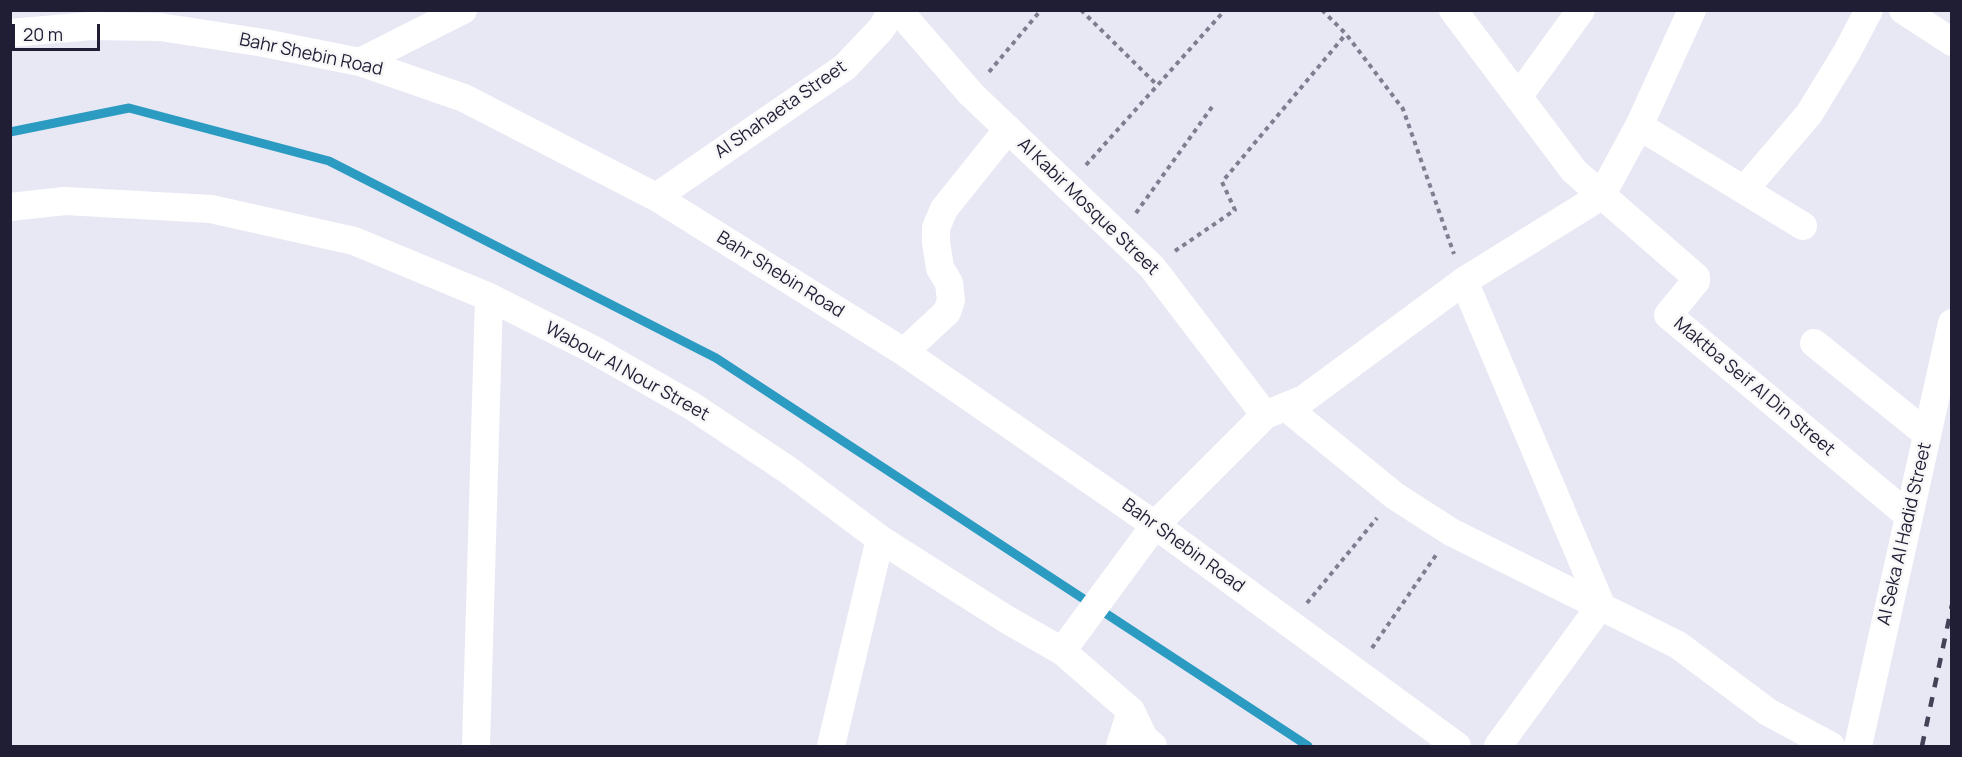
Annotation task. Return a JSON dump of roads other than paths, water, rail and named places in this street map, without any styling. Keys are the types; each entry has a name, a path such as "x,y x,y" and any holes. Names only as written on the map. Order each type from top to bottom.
{"street":[{"path":"160,27 191,10"},
{"path":"360,62 463,10"},
{"name":"Al Shahaeta Street","path":"656,197 845,67 881,29 893,10"},
{"name":"Al Kabir Mosque Street","path":"898,10 971,94 1152,267 1276,412 1395,496 1451,532 1678,645 1768,712 1831,747"},
{"name":"Maktba Seif Al Din Street","path":"1453,10 1574,171 1696,278 1668,315 1908,515"},
{"path":"1518,97 1581,10"},
{"path":"1069,641 1155,525 1276,412 1304,399 1464,282 1601,196 1639,126 1692,10"},
{"path":"1745,189 1809,114 1847,52 1869,10"},
{"path":"1903,10 1952,42"},
{"name":"Bahr Shebin Road","path":"10,33 80,18 160,27 264,43 360,62 464,98 656,197 904,352 1155,525 1457,747"},
{"path":"1639,126 1803,226"},
{"path":"904,352 947,312 951,300 949,283 940,268 936,242 936,228 944,209 1008,129"},
{"name":"Wabour Al Nour Street","path":"10,207 65,201 211,209 354,241 489,297 592,349 692,406 788,470 880,539 997,614 1069,641 1131,711 1144,738 1153,747"},
{"path":"1464,282 1601,605 1498,747"},
{"path":"476,747 489,297"},
{"name":"Al Seka Al Hadid Street","path":"1858,747 1952,322"},
{"path":"1814,343 1927,434"},
{"path":"831,747 880,539"},
{"path":"1120,747 1131,711"}],"waterway":[{"path":"10,132 129,108 329,161 716,358 1308,746"}],"railway":[{"path":"1922,746 1952,605"}]}
